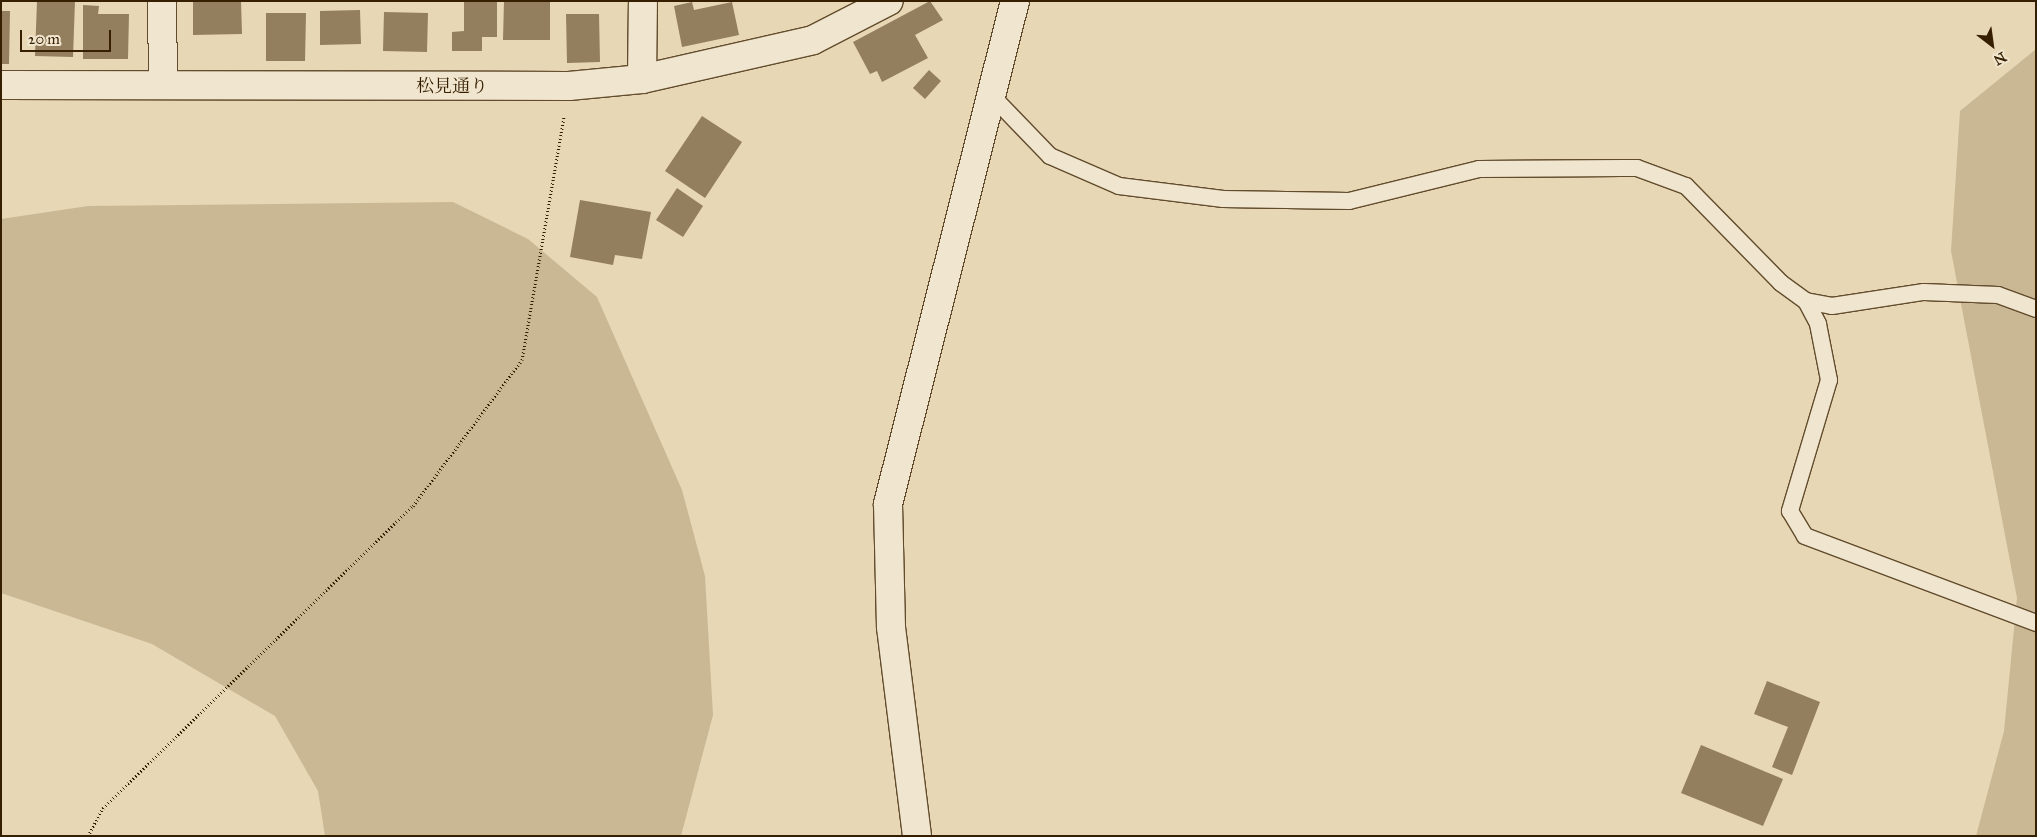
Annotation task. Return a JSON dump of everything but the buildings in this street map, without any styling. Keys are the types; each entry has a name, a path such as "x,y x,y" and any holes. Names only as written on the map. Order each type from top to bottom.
{"street":[{"path":"162,1 163,84"},
{"path":"642,79 643,1"},
{"name":"松見通り","path":"1,85 569,86 642,79 813,40 889,1"},
{"path":"917,836 891,627 888,504 993,97 1015,1"}],"lane":[{"path":"993,97 1050,156 1119,186 1222,198 1348,201 1479,169 1637,168 1686,186 1781,283 1806,301 1832,306 1924,292 1998,295 2036,309"},
{"path":"1806,301 1818,324 1829,380 1790,511 1805,536 2036,622"}],"path":[{"path":"88,836 102,808 413,506 522,360 569,86"}],"shaded area":[{"path":"2036,49 2036,836 1976,836 2004,731 2017,598 1951,251 1960,111"},
{"path":"453,202 528,239 597,297 682,490 705,576 713,715 681,836 325,836 318,791 275,716 152,644 1,593 1,219 88,206"}]}
